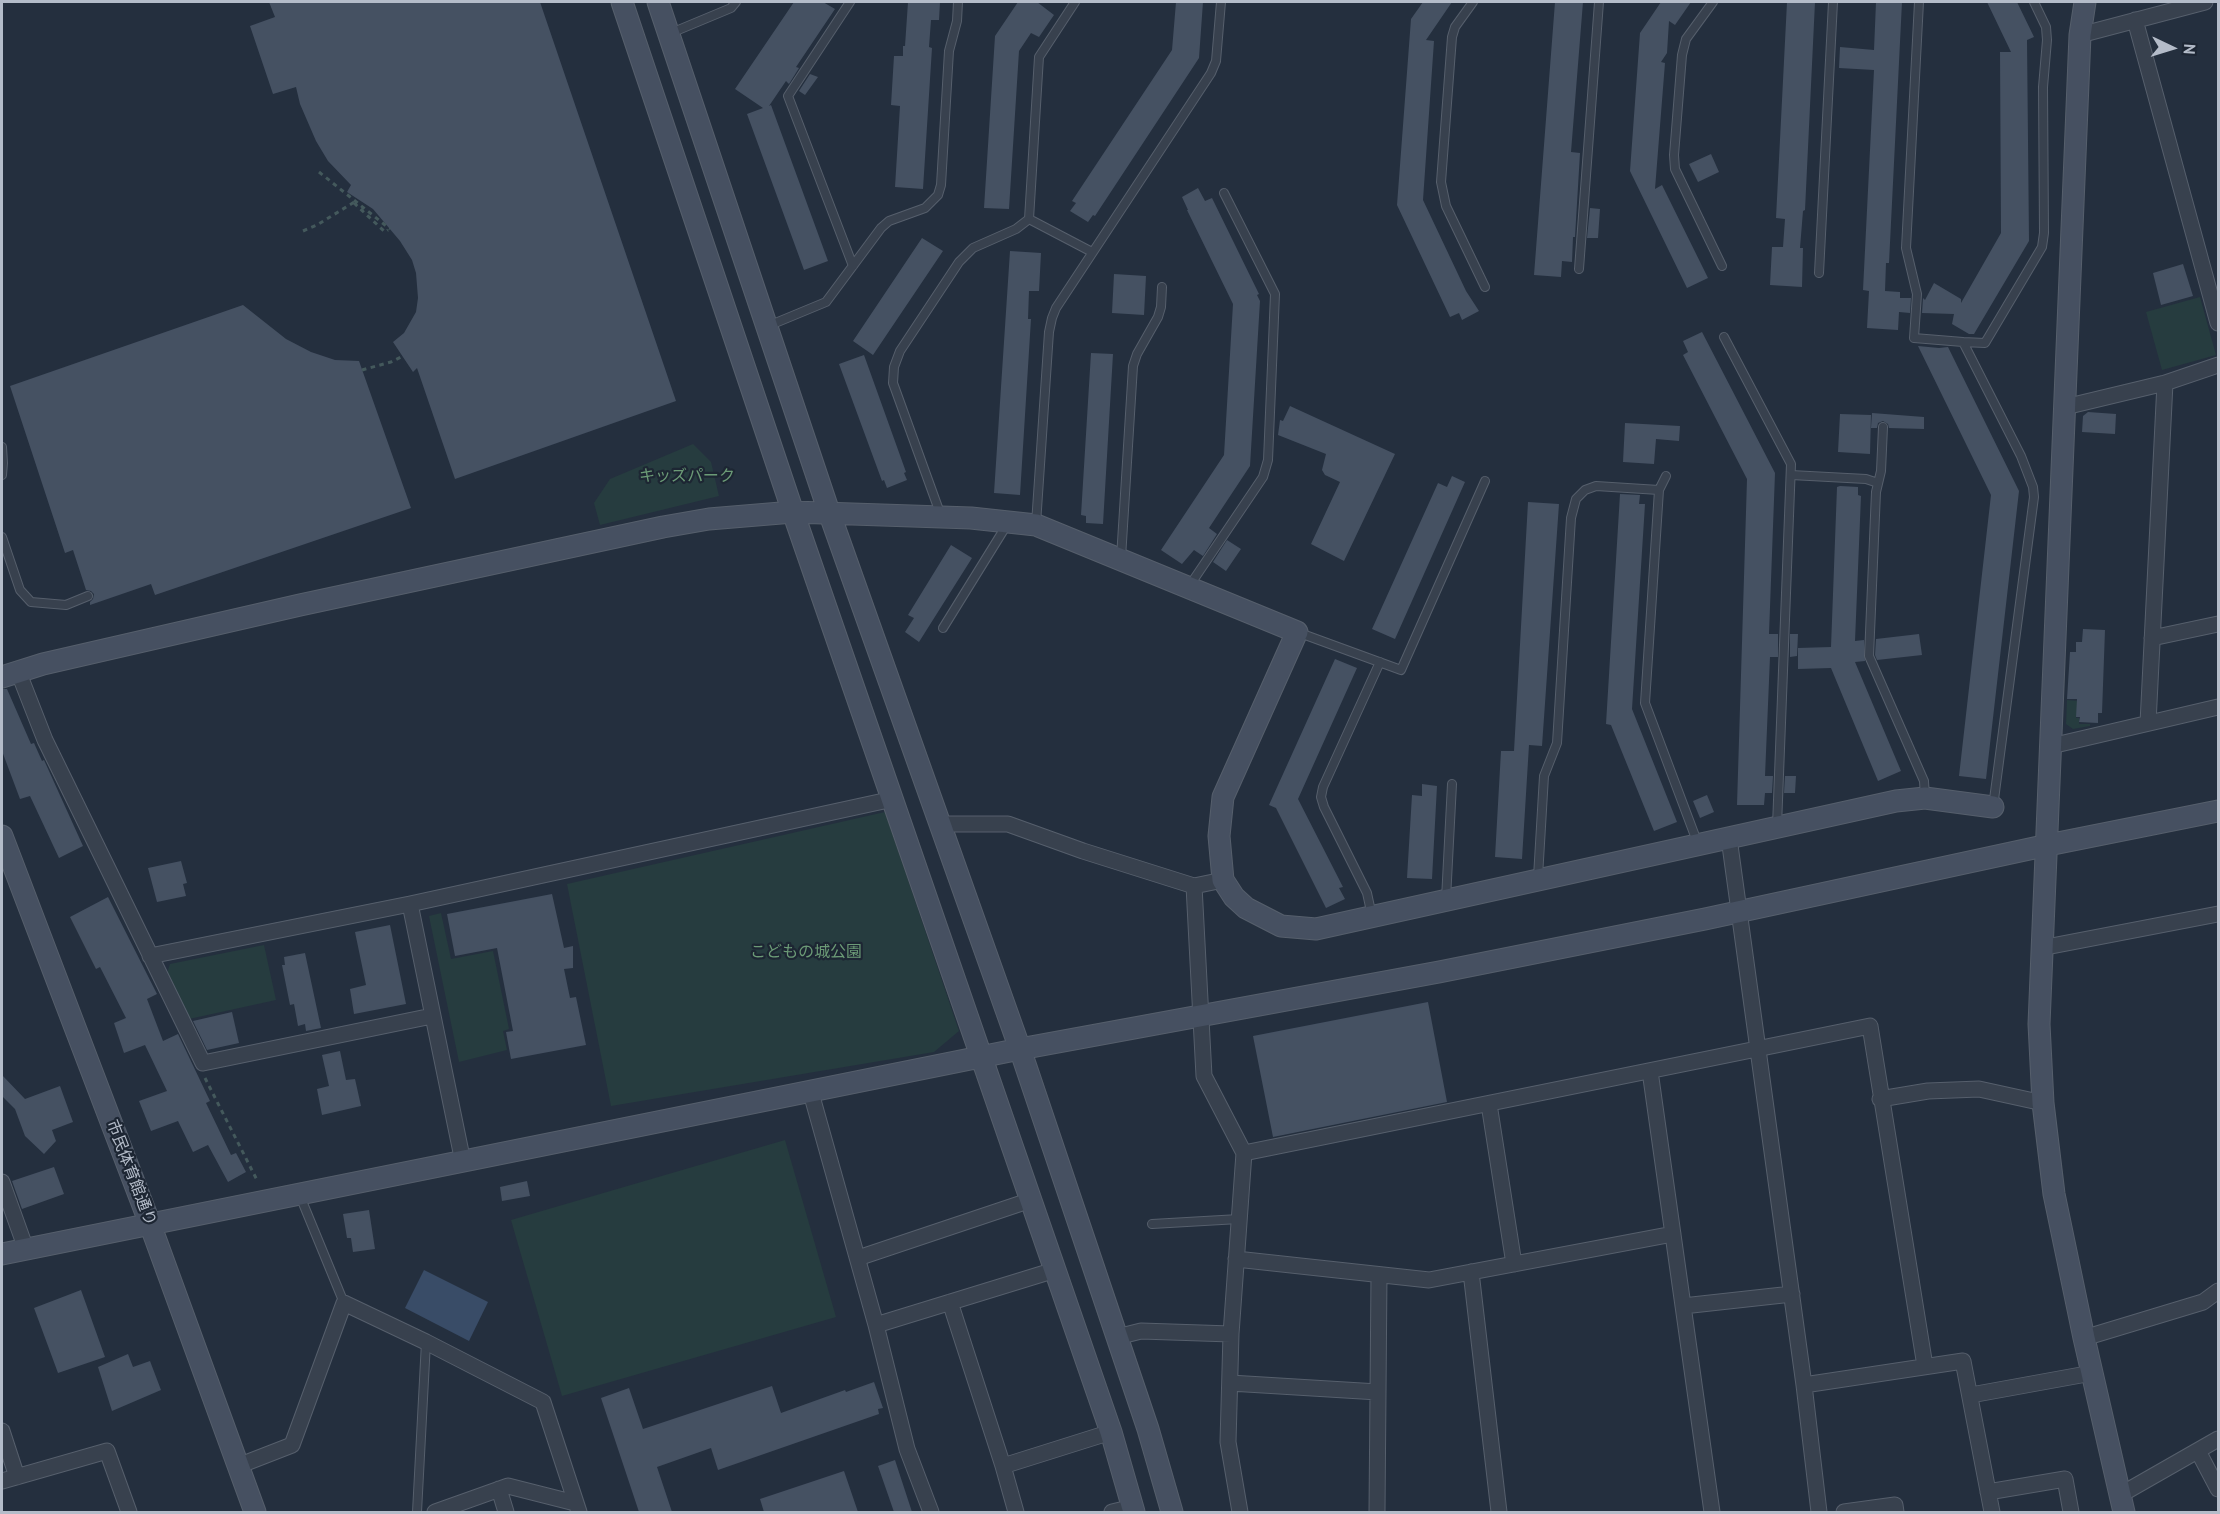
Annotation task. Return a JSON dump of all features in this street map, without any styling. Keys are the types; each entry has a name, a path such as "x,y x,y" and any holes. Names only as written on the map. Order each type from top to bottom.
{"street":[{"path":"622,2 793,512 1111,1432 1133,1510 1112,1512"},
{"path":"658,2 829,512 1020,1049 1148,1429 1172,1512"},
{"path":"2085,2 2080,34 2050,746 2048,845 2038,1024 2043,1103 2054,1194 2122,1504 2218,1439"},
{"path":"2080,34 2205,2"},
{"path":"2134,20 2218,323"},
{"path":"2065,407 2165,383 2218,365"},
{"path":"2148,723 2165,383"},
{"path":"432,1017 203,1063 45,740 10,674 43,664 300,605 709,519 793,512 941,517 1036,525 1297,632 1223,797 1219,836 1223,880 1234,897 1246,908 1281,926 1316,929 1896,801 1925,798 1993,807"},
{"path":"2152,638 2218,624"},
{"path":"2050,746 2218,707"},
{"path":"150,956 410,904 893,799"},
{"path":"2,1254 1020,1049 1439,972 1739,912 2048,845 2218,811"},
{"path":"939,824 1008,824 1083,851 1194,886 1223,880"},
{"name":"市民体育館通り","path":"2,836 7,868 150,1224 255,1512"},
{"path":"1730,838 1760,1050 1819,1512"},
{"path":"1194,886 1204,1076 1244,1153 1231,1334 1228,1442 1240,1512"},
{"path":"410,904 463,1162"},
{"path":"2041,948 2218,914"},
{"path":"1244,1153 1870,1026 1925,1366"},
{"path":"1650,1071 1712,1512"},
{"path":"1880,1099 1928,1091 1979,1089 2043,1103"},
{"path":"811,1092 858,1258 907,1449 931,1512"},
{"path":"1489,1104 1514,1264"},
{"path":"2,1182 26,1249"},
{"path":"858,1258 1031,1200"},
{"path":"1236,1259 1429,1280 1673,1234"},
{"path":"876,1325 1055,1270"},
{"path":"1471,1272 1499,1512"},
{"path":"1377,1512 1379,1275"},
{"path":"2084,1338 2203,1302 2218,1292"},
{"path":"1683,1306 1792,1294"},
{"path":"950,1302 1016,1512"},
{"path":"238,1466 292,1445 344,1304 426,1342 543,1402 577,1508"},
{"path":"1117,1337 1141,1331 1231,1334"},
{"path":"1804,1385 1963,1361 1992,1512"},
{"path":"1971,1395 2092,1373"},
{"path":"1230,1383 1378,1392"},
{"path":"2,1431 17,1477"},
{"path":"1003,1466 1111,1432"},
{"path":"2,1481 107,1451 129,1512"},
{"path":"2198,1451 2218,1489"},
{"path":"1988,1492 2065,1479 2071,1512"},
{"path":"435,1512 508,1486 577,1508"},
{"path":"498,1489 506,1512"},
{"path":"1844,1512 1895,1505 1896,1512"}],"lane":[{"path":"669,34 731,8 736,2"},
{"path":"850,2 789,96 853,266"},
{"path":"767,326 826,302 881,228 889,221 925,208 938,195 941,185 950,51 957,21 958,2"},
{"path":"941,517 893,383 894,367 900,351 959,262 973,248 1016,230 1029,219 1039,57 1075,2"},
{"path":"1036,525 1049,332 1056,308 1211,73 1217,54 1221,2"},
{"path":"1473,2 1455,27 1452,37 1441,182 1446,206 1485,288"},
{"path":"1580,269 1599,2"},
{"path":"1713,2 1686,39 1682,55 1674,155 1675,169 1722,266"},
{"path":"1819,273 1833,2"},
{"path":"1919,2 1905,249 1917,294 1914,339 1985,343 2042,247 2044,233 2043,87 2047,40 2046,27 2034,2"},
{"path":"1189,586 1263,477 1268,460 1275,294 1224,193"},
{"path":"1029,219 1092,252"},
{"path":"1121,558 1133,366 1137,354 1158,317 1162,287"},
{"path":"1724,337 1791,464 1777,828"},
{"path":"1963,342 2021,456 2033,487 2034,496 1993,807"},
{"path":"1883,427 1869,656 1924,781 1925,798"},
{"path":"2,447 2,475"},
{"path":"1791,475 1866,479 1878,483"},
{"path":"1666,476 1659,490 1646,703 1699,845"},
{"path":"1297,632 1401,670 1485,481"},
{"path":"1538,881 1544,776 1557,743 1571,518 1576,500 1585,490 1596,486 1659,490"},
{"path":"943,628 1009,522"},
{"path":"2,537 20,590 31,602 66,605 88,596"},
{"path":"1372,917 1367,892 1324,807 1322,797 1323,787 1380,662"},
{"path":"1446,900 1452,784"},
{"path":"300,1195 344,1304"},
{"path":"1152,1224 1239,1219"},
{"path":"417,1512 426,1342"}],"path":[{"path":"320,172 379,224 389,229"},
{"path":"303,231 355,202"},
{"path":"363,370 403,356"},
{"path":"203,1063 200,1067 259,1184"}],"green space":[{"path":"2200,297 2216,355 2162,370 2146,312"},
{"name":"キッズパーク","path":"693,444 711,462 719,496 600,525 594,503 610,479"},
{"path":"2067,700 2079,701 2076,718 2079,718 2079,724 2090,724 2090,726 2073,729 2066,724"},
{"name":"こどもの城公園","path":"885,812 959,1031 934,1052 611,1106 567,884"},
{"path":"441,913 451,959 493,951 509,1029 503,1031 507,1050 459,1062 429,916"},
{"path":"264,945 276,1000 189,1019 167,973 170,964"},
{"path":"785,1140 836,1317 562,1396 511,1220"}],"water":[{"path":"424,1270 488,1302 469,1341 405,1308"}],"building":[{"path":"269,2 540,2 676,401 455,479 417,368 413,372 393,342 404,333 416,312 418,298 416,273 412,260 400,241 373,209 347,192 351,185 328,161 316,141 300,104 296,87 273,94 250,26 275,17"},
{"path":"794,2 823,2 835,9 796,67 799,68 789,84 786,81 769,106 771,105 828,261 804,270 747,114 763,108 735,89"},
{"path":"908,2 940,2 939,20 931,20 929,47 932,48 923,189 895,187 900,106 891,105 894,56 903,56"},
{"path":"1018,2 1037,2 1054,15 1039,37 1031,33 1019,51 1009,209 984,208 995,36"},
{"path":"1176,2 1203,2 1199,58 1095,216 1093,215 1088,222 1070,211 1076,203 1072,201 1172,50"},
{"path":"1423,2 1452,2 1426,40 1434,41 1423,200 1466,291 1479,311 1462,320 1459,313 1450,317 1397,205 1411,19"},
{"path":"1555,2 1583,2 1571,152 1580,153 1575,237 1573,237 1572,262 1562,261 1561,277 1534,275"},
{"path":"1661,2 1691,2 1675,25 1669,21 1667,53 1661,62 1665,63 1655,189 1662,185 1708,278 1687,288 1630,171 1640,33"},
{"path":"1787,2 1815,2 1805,210 1803,211 1800,248 1803,248 1802,287 1770,285 1772,247 1783,247 1785,219 1776,218"},
{"path":"1876,2 1902,2 1889,263 1886,263 1885,291 1900,292 1900,298 1911,298 1910,313 1899,312 1898,330 1867,328 1869,291 1863,290 1874,70 1839,68 1840,47 1874,50"},
{"path":"1987,2 2017,2 2034,37 2027,40 2029,241 1974,334 1969,334 1952,324 1954,314 1922,313 1923,298 1925,300 1934,283 1961,299 1961,303 2001,233 2000,52 2011,52"},
{"path":"810,74 818,77 805,95 799,91"},
{"path":"1711,154 1719,172 1698,182 1689,164"},
{"path":"1198,188 1205,201 1212,198 1259,294 1257,295 1260,301 1250,466 1209,528 1217,534 1203,556 1194,550 1182,564 1161,550 1224,455 1233,304 1182,197"},
{"path":"1590,208 1600,209 1598,238 1587,238"},
{"path":"922,238 943,251 873,355 853,341"},
{"path":"1010,251 1041,253 1039,291 1029,291 1028,319 1031,319 1020,495 994,493"},
{"path":"2183,264 2193,296 2161,305 2153,273"},
{"path":"1114,274 1146,276 1144,315 1112,313"},
{"path":"243,305 286,339 311,352 335,360 359,361 411,508 155,595 151,584 90,605 94,594 86,590 73,550 65,553 10,386"},
{"path":"1702,332 1775,473 1769,634 1778,634 1778,657 1770,657 1765,776 1773,776 1772,793 1765,793 1764,805 1737,805 1747,479 1683,355 1688,352 1683,341"},
{"path":"1918,346 1948,347 2019,491 1986,779 1959,776 1991,495"},
{"path":"1091,353 1113,354 1103,524 1086,523 1086,516 1081,515"},
{"path":"864,355 906,472 904,473 907,480 887,488 884,480 882,481 839,364"},
{"path":"1290,406 1395,454 1344,561 1311,544 1340,482 1325,475 1322,470 1326,454 1278,435 1280,420 1283,421"},
{"path":"2088,412 2116,414 2115,434 2082,432 2083,416"},
{"path":"1872,413 1924,417 1924,429 1889,428 1888,424 1883,421 1878,423 1877,428 1871,428"},
{"path":"1840,414 1871,415 1870,454 1838,452"},
{"path":"1625,423 1680,426 1679,441 1656,439 1654,464 1623,462"},
{"path":"1452,476 1465,482 1395,639 1372,629 1438,483 1447,487"},
{"path":"1837,487 1858,487 1858,495 1861,496 1855,641 1864,640 1865,661 1855,662 1901,771 1878,781 1831,668 1798,669 1798,648 1831,647"},
{"path":"1620,494 1640,495 1639,504 1645,504 1632,709 1677,822 1654,831 1611,725 1606,724"},
{"path":"1528,502 1559,504 1542,746 1529,745 1522,859 1495,857 1501,751 1514,751"},
{"path":"1227,540 1241,549 1226,571 1213,562"},
{"path":"951,545 972,558 919,642 905,632 914,618 908,615"},
{"path":"2083,629 2105,630 2102,713 2098,713 2098,723 2079,722 2080,717 2076,717 2077,699 2067,699 2070,652 2076,652 2076,642 2082,642"},
{"path":"1790,634 1798,634 1797,656 1790,657"},
{"path":"1919,634 1922,655 1877,660 1876,639"},
{"path":"1335,659 1357,668 1298,799 1343,887 1339,888 1345,899 1326,908 1276,808 1269,805"},
{"path":"2,689 7,689 31,744 34,743 42,761 44,760 83,846 59,858 30,796 20,799 2,751"},
{"path":"1785,776 1796,776 1795,793 1784,793"},
{"path":"1422,784 1437,786 1432,879 1407,878 1412,795 1422,796"},
{"path":"1707,795 1714,812 1700,818 1693,801"},
{"path":"181,861 187,883 183,884 186,896 157,902 148,868"},
{"path":"552,894 564,948 573,946 573,968 564,969 570,998 576,997 586,1045 511,1059 506,1032 513,1031 497,948 455,956 447,914"},
{"path":"108,897 157,994 147,999 163,1041 178,1034 210,1101 206,1103 231,1155 236,1153 246,1172 228,1182 208,1145 193,1152 178,1121 151,1131 139,1101 167,1091 145,1045 124,1053 114,1023 126,1018 100,967 96,969 70,917"},
{"path":"390,925 406,1004 354,1014 350,989 366,985 355,932"},
{"path":"305,953 321,1028 306,1031 305,1024 298,1026 294,1004 290,1005 282,965 285,965 284,957"},
{"path":"1428,1002 1447,1102 1273,1137 1253,1036"},
{"path":"232,1012 239,1043 207,1050 193,1021"},
{"path":"340,1051 346,1080 355,1079 361,1106 322,1115 317,1089 329,1086 322,1055"},
{"path":"2,1075 25,1099 60,1086 73,1122 52,1130 56,1141 44,1154 25,1136 15,1109 2,1096"},
{"path":"54,1167 64,1194 22,1209 12,1181"},
{"path":"527,1181 530,1196 502,1201 500,1187"},
{"path":"369,1210 375,1249 353,1252 351,1238 347,1238 343,1214"},
{"path":"81,1290 105,1357 58,1373 34,1308"},
{"path":"128,1354 133,1367 150,1361 161,1390 112,1411 98,1367"},
{"path":"874,1382 883,1408 878,1409 879,1414 718,1470 711,1448 657,1467 672,1512 639,1512 601,1398 629,1388 643,1429 772,1386 781,1413"},
{"path":"895,1460 912,1512 894,1512 878,1466"},
{"path":"844,1471 858,1512 764,1512 760,1499"}]}
